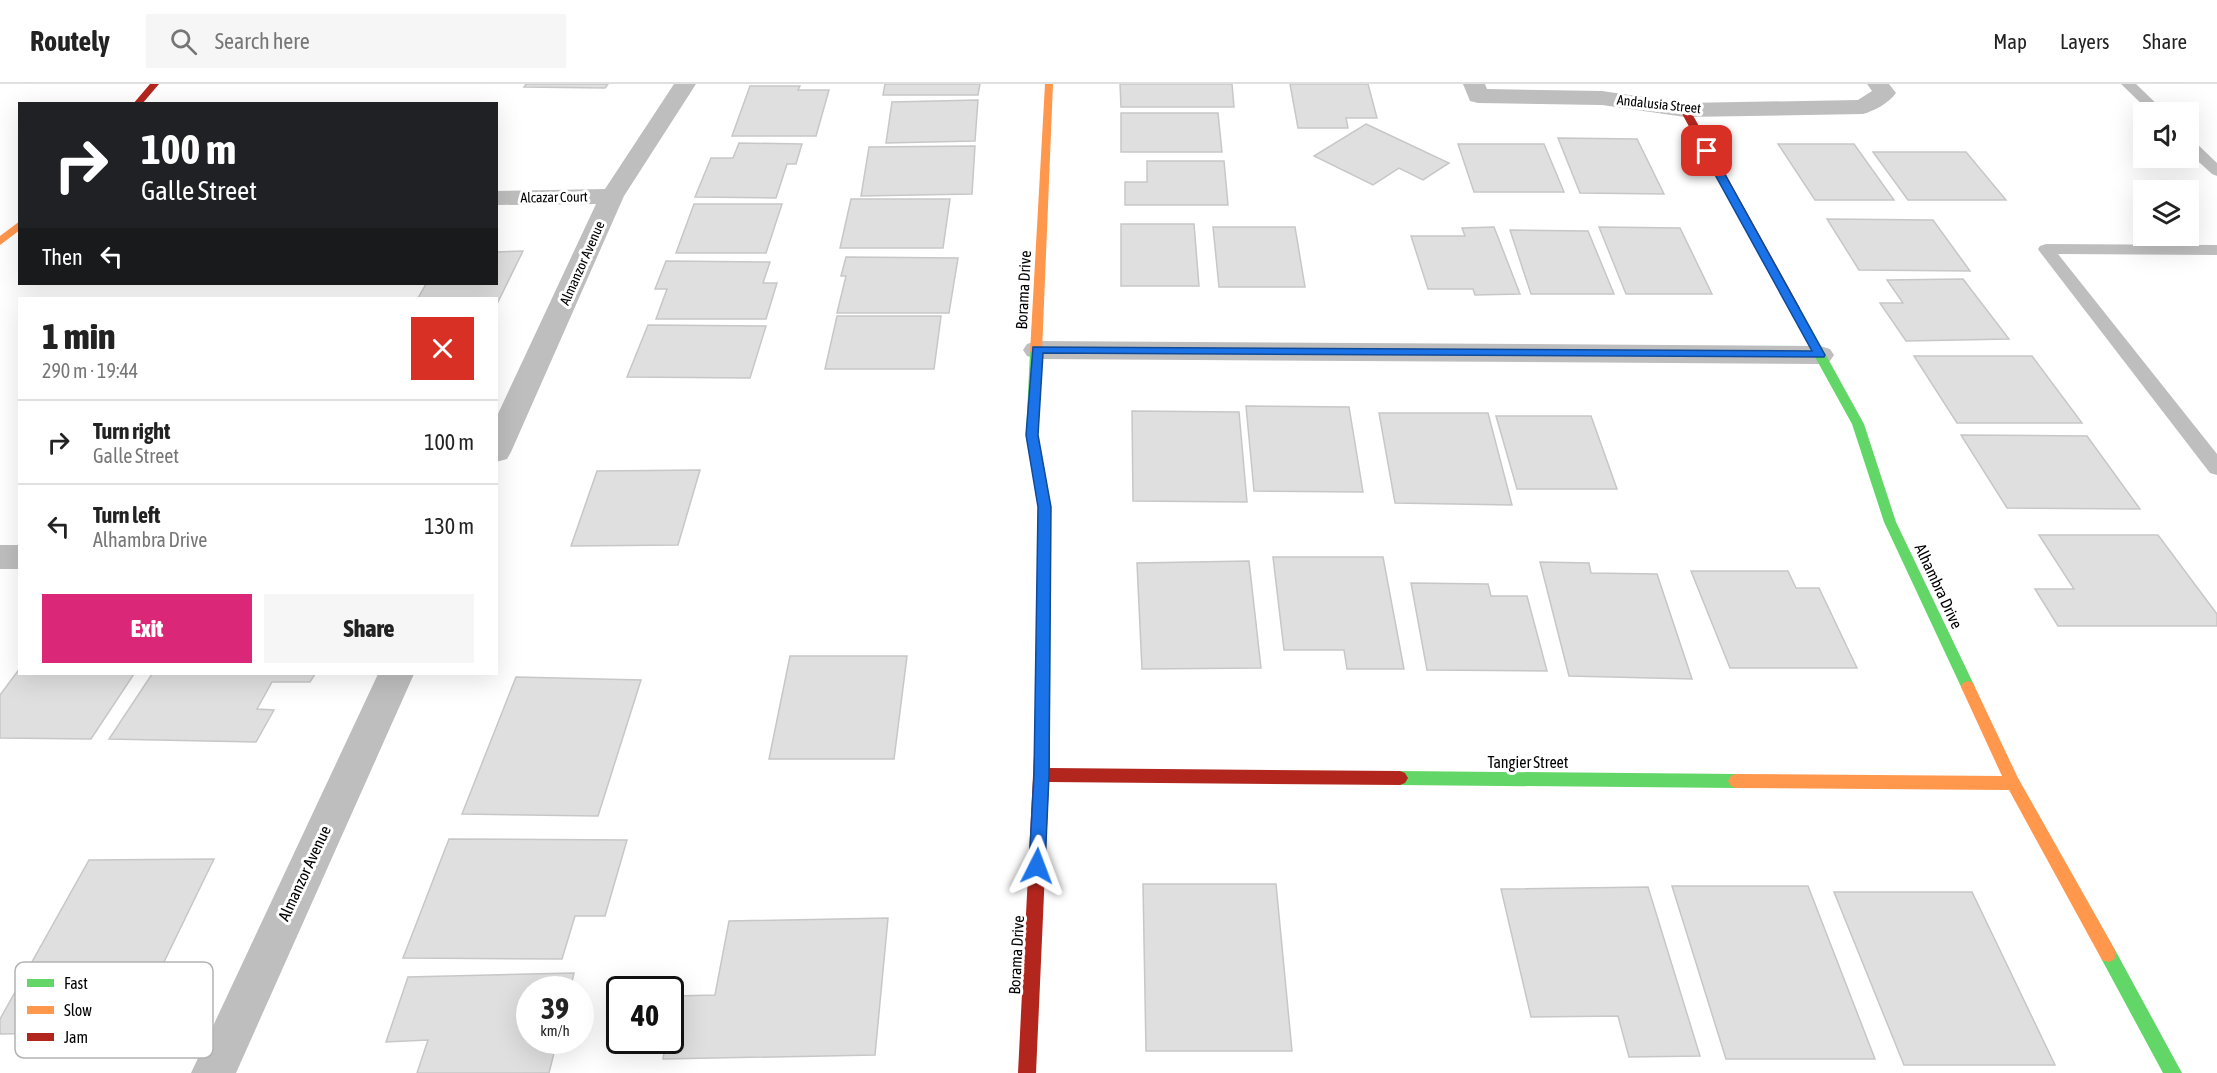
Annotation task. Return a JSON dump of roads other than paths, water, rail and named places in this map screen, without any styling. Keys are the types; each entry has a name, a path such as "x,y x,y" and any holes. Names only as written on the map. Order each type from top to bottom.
{"street":[{"path":"139,102 154,84"},
{"name":"Almanzor Avenue","path":"498,448 612,196 685,84"},
{"name":"Borama Drive","path":"1027,1073 1042,775 1045,507 1032,435 1049,84"},
{"name":"Andalusia Street","path":"1473,84 1478,96 1602,98 1685,110 1863,107 1881,88"},
{"name":"Alhambra Drive","path":"1685,110 1858,424 1890,522 2013,783 2173,1073"},
{"name":"Alcazar Court","path":"498,198 612,196"},
{"path":"0,243 18,226"},
{"path":"1037,350 1820,355"},
{"path":"0,557 18,557"},
{"name":"Almanzor Avenue","path":"213,1073 396,675"},
{"name":"Tangier Street","path":"1042,775 2013,783"}],"lane":[{"path":"2128,84 2147,102"},
{"path":"2199,154 2217,171"},
{"path":"2217,250 2046,249 2217,468"}]}
